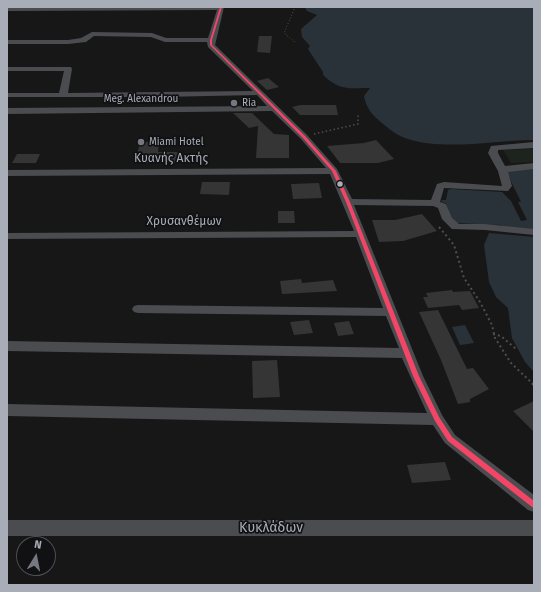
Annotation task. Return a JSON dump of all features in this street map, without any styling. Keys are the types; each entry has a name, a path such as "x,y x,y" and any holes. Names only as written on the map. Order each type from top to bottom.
{"street":[{"path":"7,9 221,7 211,40 211,45 304,137 334,171 348,202 416,376 437,419 450,439 534,505"},
{"path":"7,42 68,42 83,40 92,34 152,36 165,40 211,40"},
{"path":"7,69 68,69 63,95"},
{"path":"7,95 259,93"},
{"name":"Meg. Alexandrou","path":"7,110 275,108"},
{"path":"435,203 440,186 444,185 504,189 507,186 503,171 494,153 494,148 534,145"},
{"path":"503,171 510,167 534,166"},
{"name":"Κυανής Ακτής","path":"7,173 334,171"},
{"path":"348,202 435,203 442,206 448,218 456,226 486,227 534,232"},
{"name":"Χρυσανθέμων","path":"7,236 360,234"},
{"path":"138,309 391,312"},
{"path":"7,346 407,353"},
{"path":"7,410 437,419"},
{"name":"Κυκλάδων","path":"7,528 534,528"}],"path":[{"path":"292,7 294,9 293,14 284,33 295,42"},
{"path":"304,137 358,124 358,115"},
{"path":"438,226 454,245 464,278 480,302 492,325 493,334 511,363 534,385"},
{"path":"493,334 501,336 516,349"}],"shaded area":[{"path":"305,7 534,7 534,140 454,145 423,142 408,139 397,134 373,115 368,108 364,96 370,88 345,88 334,84 323,75 323,72 308,49 310,46 302,37 301,29 317,15 307,11"},
{"path":"534,149 534,162 511,163 503,150"},
{"path":"534,169 534,231 526,231 524,228 502,228 501,225 452,223 446,203 441,202 442,200 446,200 448,190 452,189 502,192 511,201 521,221 527,220 518,202 521,202 507,173 511,170"},
{"path":"489,233 534,237 534,372 525,362 512,338 508,308 496,297 489,282 484,245"},
{"path":"465,325 474,343 460,345 452,327"}],"building":[{"path":"259,36 272,36 270,53 257,52"},
{"path":"268,78 279,87 267,90 257,81"},
{"path":"300,105 336,105 338,115 300,115 292,107"},
{"path":"233,113 252,113 274,134 289,135 289,158 256,158 258,126 249,128"},
{"path":"376,140 394,159 378,163 340,163 327,146 364,143"},
{"path":"140,142 159,142 158,152 178,152 175,163 135,163"},
{"path":"17,154 40,154 36,163 12,163"},
{"path":"202,182 230,182 229,195 200,194"},
{"path":"319,183 322,198 293,199 291,184"},
{"path":"278,211 294,211 295,223 278,223"},
{"path":"422,214 437,231 403,241 379,242 372,220 395,220"},
{"path":"301,279 302,283 333,280 337,291 282,294 280,281"},
{"path":"452,290 453,292 470,291 479,308 462,310 459,305 428,308 423,297 428,297 426,293"},
{"path":"438,310 467,369 473,368 489,389 470,399 470,402 458,404 441,360 419,312"},
{"path":"309,320 313,333 294,335 290,322"},
{"path":"349,321 354,334 338,336 334,323"},
{"path":"277,360 280,397 253,398 252,361"},
{"path":"534,401 534,432 513,411"},
{"path":"445,462 451,480 412,483 407,465"}],"transit line":[{"path":"221,7 211,40 211,45 304,137 334,171 348,202 416,376 437,419 450,439 534,505"}],"place":[{"name":"Ria","path":"234,103"},
{"name":"Miami Hotel","path":"141,142"}]}
